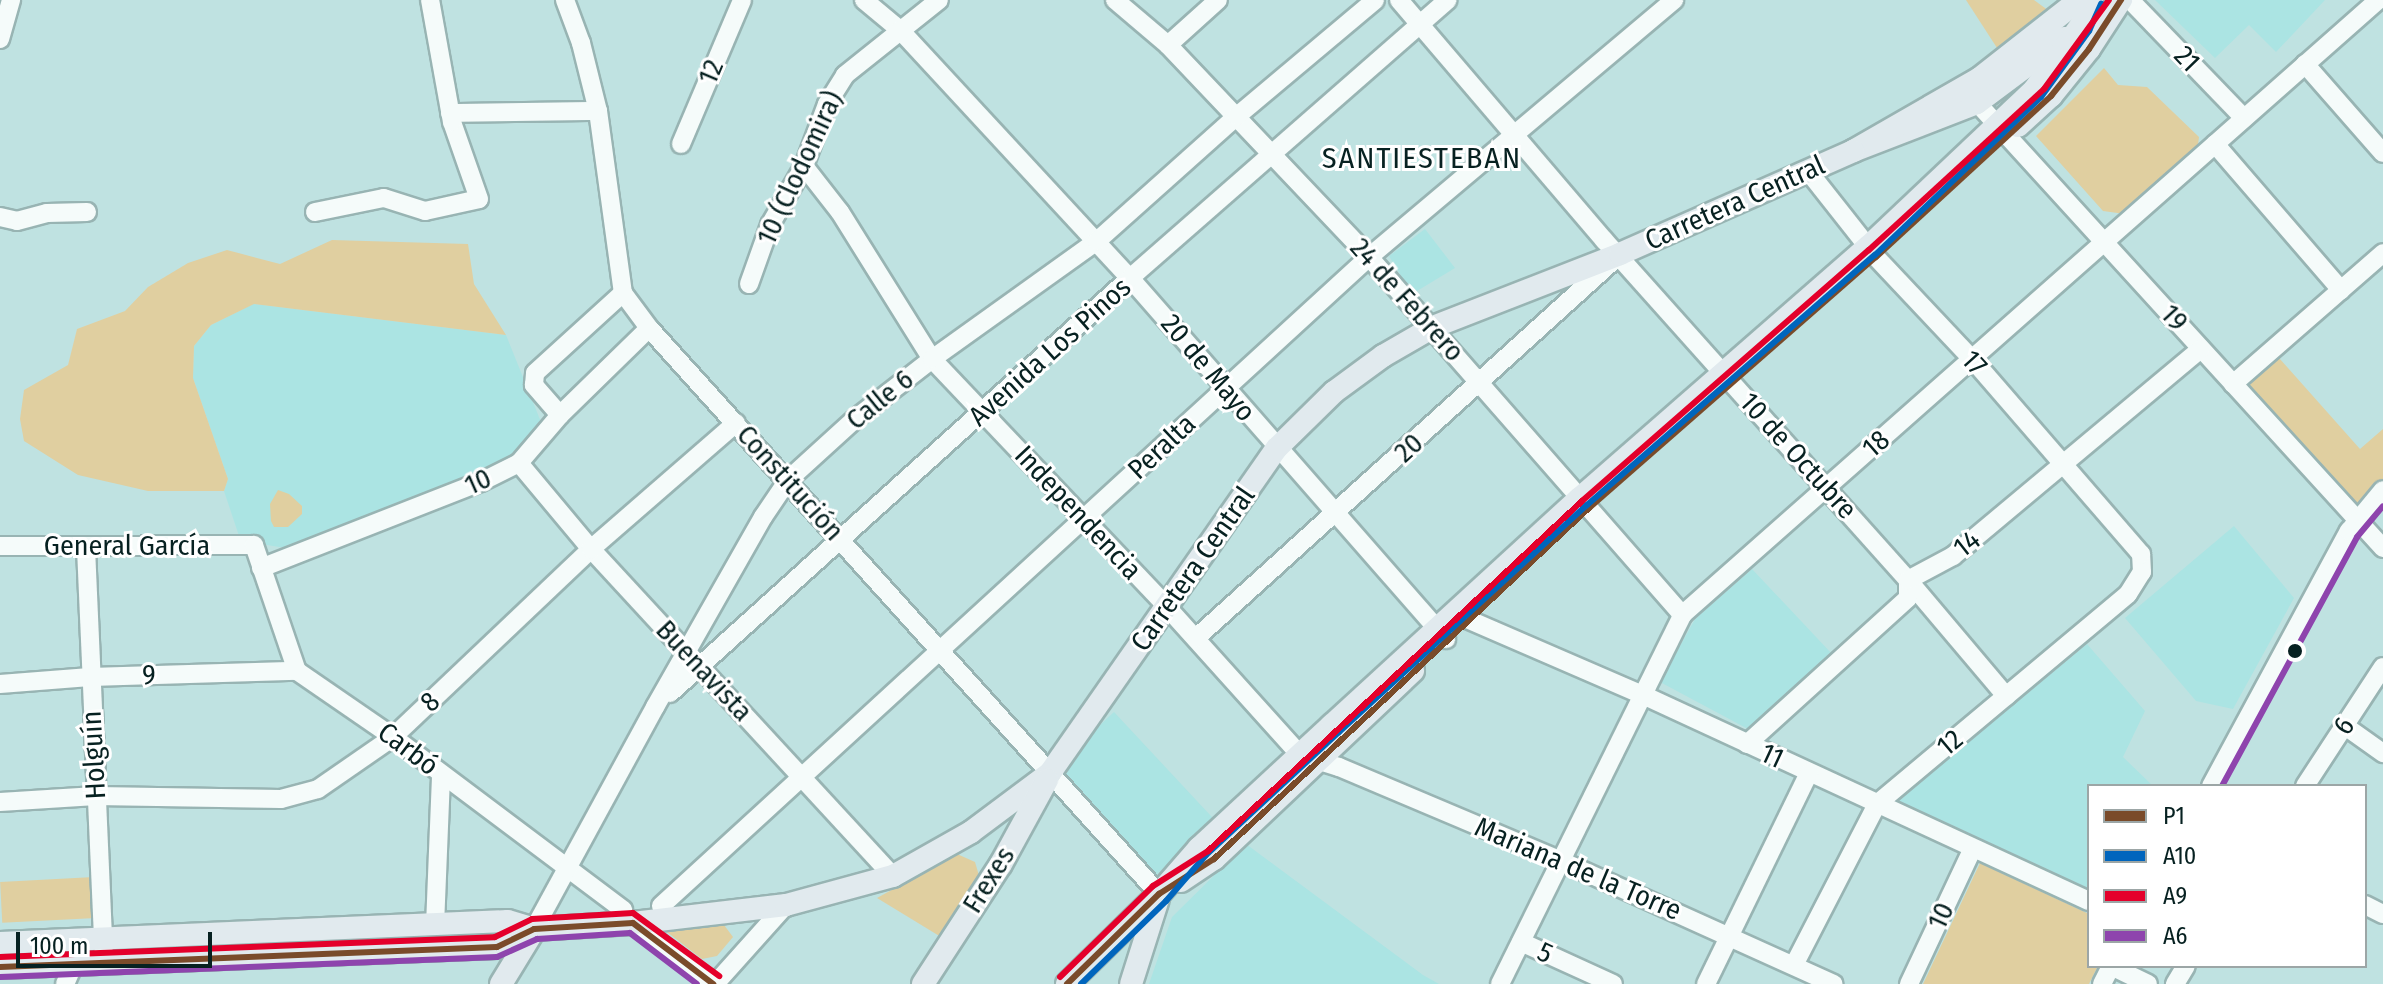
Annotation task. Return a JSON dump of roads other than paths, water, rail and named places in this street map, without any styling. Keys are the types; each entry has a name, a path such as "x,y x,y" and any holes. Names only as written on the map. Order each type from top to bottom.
{"main road":[{"path":"2003,130 2052,69 2069,9 2092,0"},
{"name":"Carretera Central","path":"0,967 69,974 104,963 497,947 534,929 628,916 786,905 893,876 971,832 1050,773 1277,448 1334,392 1383,356 1433,327 1620,254 1970,96 2069,9 2108,0"},
{"path":"1067,984 1159,894 1214,859 1309,758 1584,503 1872,252 2003,130 2051,96 2089,49 2121,0"},
{"name":"Frexes","path":"923,984 1001,864 1050,773"},
{"path":"971,832 995,848 1001,864"},
{"path":"1131,984 1159,894"},
{"name":"Carretera Central","path":"0,943 508,921 534,929"},
{"path":"508,981 534,929"}],"street":[{"path":"0,39 11,0"},
{"path":"315,212 384,198 425,211 479,199 450,113 430,0"},
{"name":"Constitución","path":"565,0 581,43 598,111 623,293 649,328 1159,894"},
{"name":"12","path":"681,144 742,0"},
{"name":"20 de Mayo","path":"864,0 900,30 1097,241 1441,634"},
{"name":"10 (Clodomira)","path":"749,284 774,216 804,166 827,104 845,75 939,0"},
{"name":"24 de Febrero","path":"1115,0 1168,45 1369,257 1682,615"},
{"path":"1168,45 1218,0"},
{"name":"Calle 6","path":"693,660 763,517 788,480 855,419 932,359 1097,241 1237,116 1375,0"},
{"name":"10 de Octubre","path":"1399,0 1513,135 1908,580 2006,696"},
{"name":"Avenida Los Pinos","path":"566,868 655,707 693,660 842,540 1130,278 1447,0"},
{"name":"Peralta","path":"661,906 1369,257 1674,0"},
{"name":"21","path":"2130,0 2244,118"},
{"name":"18","path":"1500,984 1682,615 2381,0"},
{"path":"2305,64 2383,153"},
{"name":"19","path":"1970,96 2383,548"},
{"path":"450,113 598,111"},
{"path":"2215,144 2341,290"},
{"name":"Independencia","path":"804,166 840,212 932,359 1309,758"},
{"name":"17","path":"1808,171 1872,252 1972,359 2141,554"},
{"path":"0,217 17,221 47,213 87,212"},
{"path":"2233,384 2383,253"},
{"name":"20","path":"1196,638 1620,254"},
{"path":"560,415 534,385 535,373 623,293"},
{"name":"10","path":"261,568 452,494 519,463 560,415 649,328"},
{"name":"14","path":"1908,580 1953,556 2201,349"},
{"name":"8","path":"0,802 96,796 281,799 318,789 393,737 591,549 736,423"},
{"name":"Buenavista","path":"519,463 591,549 803,774 893,876"},
{"path":"2212,784 2356,520 2383,490"},
{"name":"General García","path":"0,546 254,545 261,568"},
{"name":"Holguín","path":"86,548 104,963"},
{"name":"12","path":"1794,965 1877,804 2128,594 2142,572 2141,554"},
{"path":"261,568 297,671"},
{"path":"1747,744 1908,598 1908,580"},
{"name":"11","path":"1462,615 2087,900"},
{"name":"6","path":"2306,784 2383,667"},
{"name":"9","path":"0,684 90,677 297,671"},
{"name":"Carbó","path":"297,671 393,737 566,868 707,982"},
{"path":"2345,726 2383,753"},
{"name":"Mariana de la Torre","path":"1309,758 1561,861 1729,934 1834,984"},
{"path":"1706,984 1809,773"},
{"path":"435,926 441,774"},
{"name":"10","path":"1909,984 1973,848"},
{"path":"534,929 566,868"},
{"path":"707,982 786,905"},
{"name":"5","path":"1521,942 1613,984"},
{"path":"2115,968 2148,984"}],"district":[{"name":"SANTIESTEBAN","path":"1422,158"}]}
